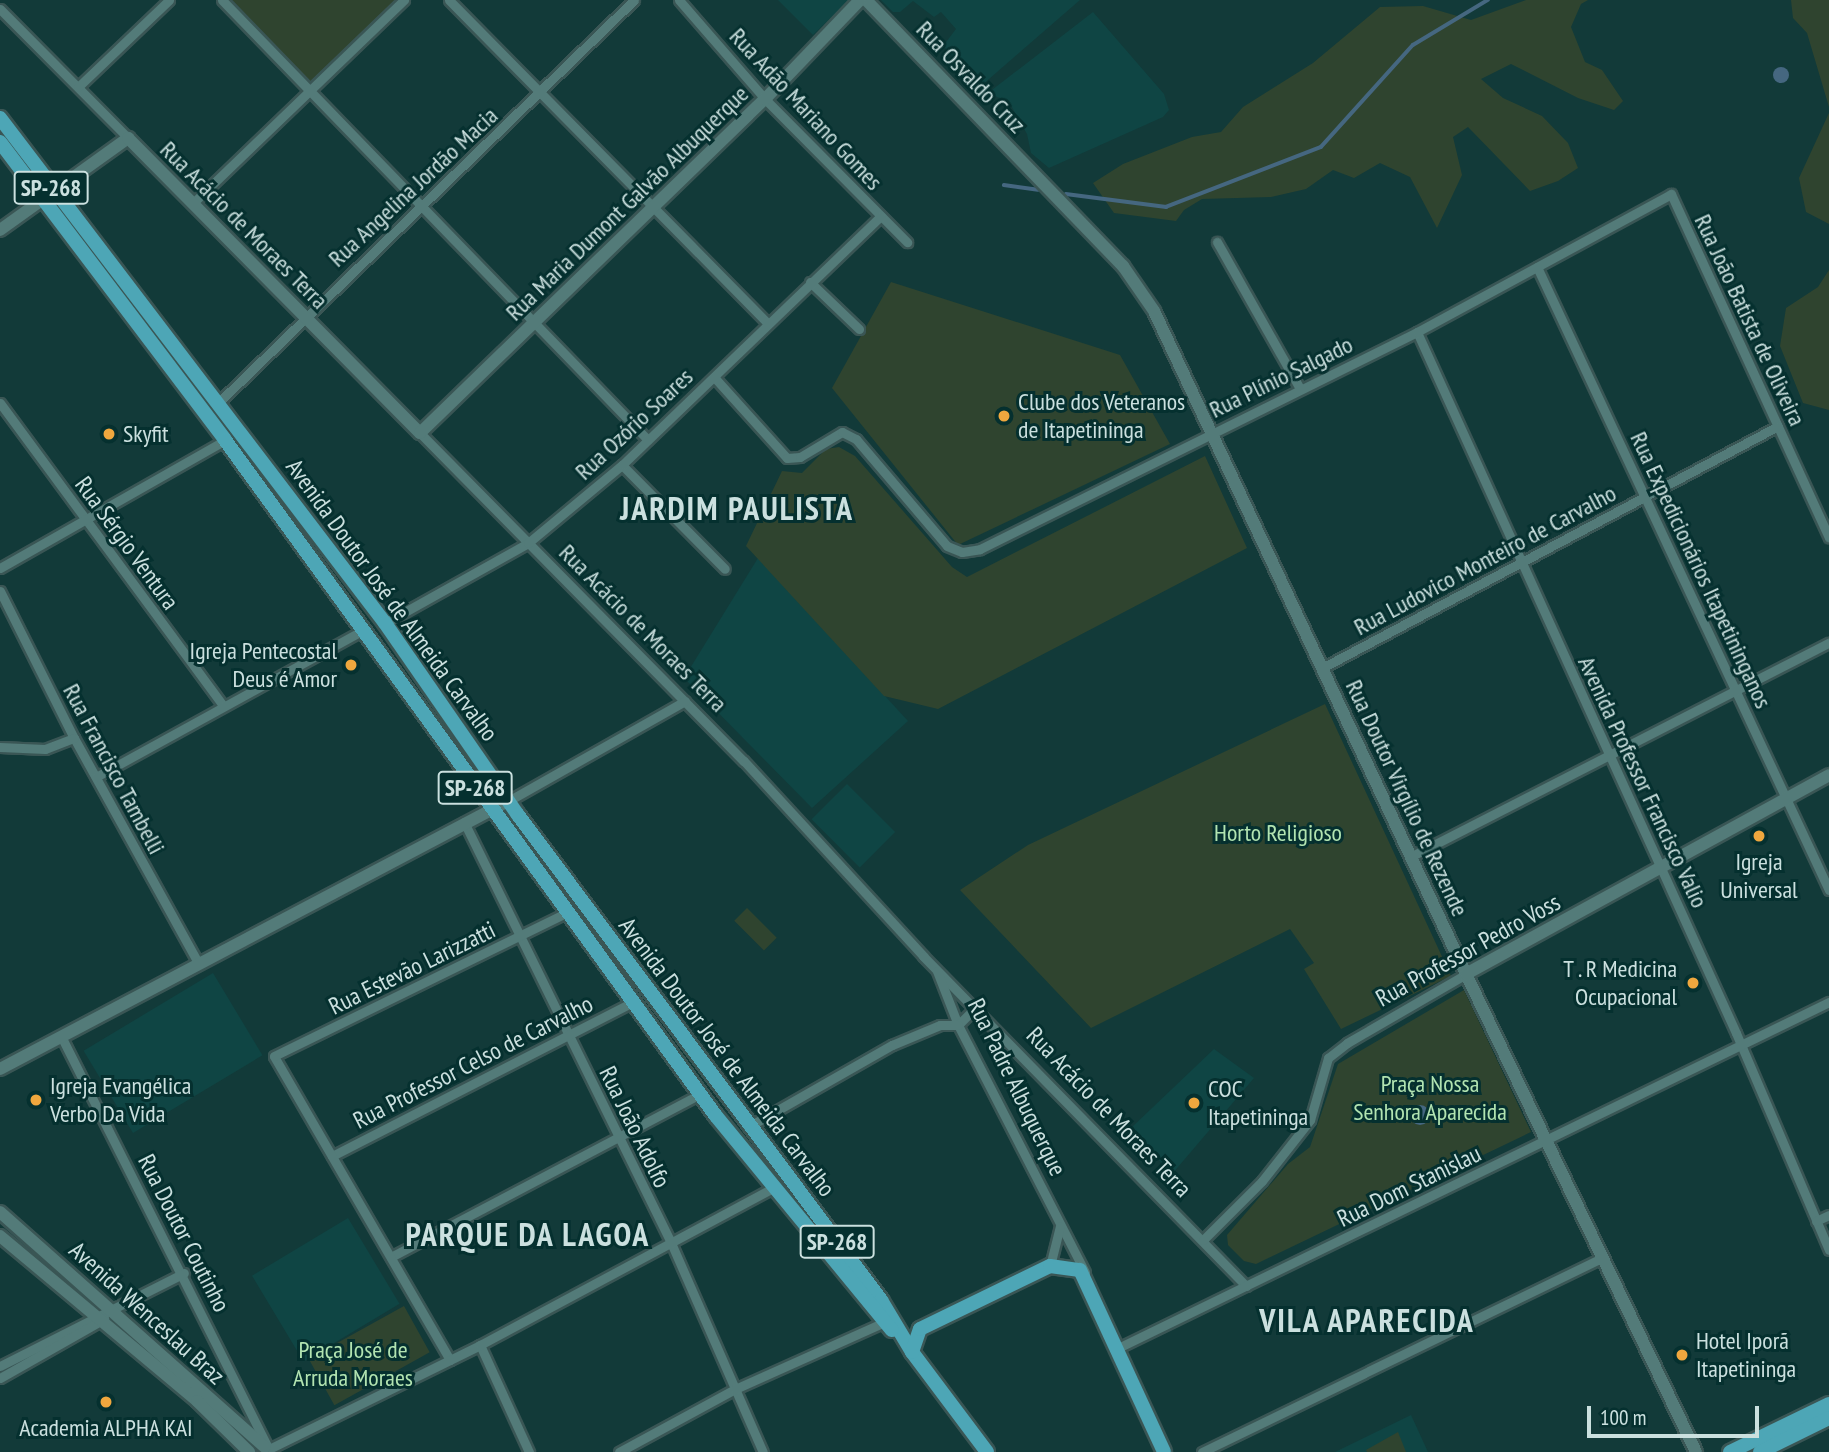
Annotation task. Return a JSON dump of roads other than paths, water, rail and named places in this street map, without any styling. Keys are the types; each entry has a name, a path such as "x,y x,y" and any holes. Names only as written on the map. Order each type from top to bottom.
{"main road":[{"name":"Avenida Doutor José de Almeida Carvalho","path":"0,118 49,195 566,913 773,1188 901,1334 912,1352"},
{"name":"Avenida Doutor José de Almeida Carvalho","path":"0,142 49,195 218,403 385,623 510,800 987,1452"},
{"path":"901,1334 920,1329 1050,1266 1073,1268 1086,1276"},
{"name":"Rua Padre Albuquerque","path":"1086,1276 1164,1452"},
{"path":"912,1352 920,1329"},
{"path":"1760,1452 1774,1438 1829,1404"},
{"path":"1730,1452 1829,1418"}],"street":[{"path":"78,87 169,0"},
{"path":"222,0 648,440"},
{"path":"193,204 404,0"},
{"path":"449,0 767,323"},
{"name":"Rua Angelina Jordão Macia","path":"218,403 304,316 540,93 634,0"},
{"name":"Rua Adão Mariano Gomes","path":"679,0 765,99 907,242"},
{"name":"Rua Maria Dumont Galvão Albuquerque","path":"420,433 765,99 860,0"},
{"name":"Rua Osvaldo Cruz","path":"866,0 1046,183"},
{"name":"Rua Acácio de Moraes Terra","path":"0,9 685,701 936,966 1246,1286"},
{"path":"0,230 128,138"},
{"name":"Rua Doutor Virgílio de Rezende","path":"1046,183 1131,277 1154,311 1214,431 1466,974 1696,1452"},
{"name":"Rua Plínio Salgado","path":"713,377 788,458 800,457 842,432 856,439 947,546 962,552 980,548 1417,332 1671,194"},
{"name":"Rua João Batista de Oliveira","path":"1671,194 1828,533"},
{"name":"Rua Ozório Soares","path":"385,623 528,543 622,465 881,216"},
{"path":"1217,242 1300,389"},
{"name":"Rua Expedicionários Itapetininganos","path":"1537,267 1829,890"},
{"path":"810,282 859,329"},
{"name":"Avenida Professor Francisco Valio","path":"1417,332 1741,1044 1829,1250"},
{"name":"Rua Sérgio Ventura","path":"0,403 223,706"},
{"name":"Rua Ludovico Monteiro de Carvalho","path":"1322,668 1778,426"},
{"path":"0,568 225,440"},
{"path":"622,465 725,569"},
{"name":"Rua Francisco Tambelli","path":"0,592 3,604 74,738 198,963"},
{"path":"96,777 363,630"},
{"path":"1412,856 1829,643"},
{"path":"0,1069 490,808 510,800 685,701"},
{"path":"0,747 45,749 74,738"},
{"name":"Rua Professor Pedro Voss","path":"1203,1240 1262,1181 1310,1121 1328,1058 1347,1043 1466,974 1829,775"},
{"name":"Rua João Adolfo","path":"464,822 672,1245 763,1452"},
{"name":"Rua Estevão Larizzatti","path":"332,1156 274,1056 566,913"},
{"name":"Rua Padre Albuquerque","path":"936,966 958,1025 1086,1276"},
{"name":"Rua Professor Celso de Carvalho","path":"332,1156 633,1002"},
{"name":"Rua Dom Stanislau","path":"1118,1349 1829,1002"},
{"path":"752,1131 892,1045 940,1025 958,1025 976,1006"},
{"name":"Rua Doutor Coutinho","path":"62,1038 184,1273 267,1449"},
{"path":"391,1257 700,1094"},
{"path":"332,1156 450,1360"},
{"path":"267,1449 480,1345 672,1245 773,1188"},
{"name":"Avenida Wenceslau Braz","path":"0,1212 104,1316 249,1452"},
{"path":"1816,1221 1829,1216"},
{"path":"1050,1266 1060,1226"},
{"name":"Avenida Wenceslau Braz","path":"0,1236 104,1316 267,1449"},
{"path":"1202,1452 1603,1257"},
{"path":"0,1378 104,1316 184,1273"},
{"path":"0,1366 104,1316"},
{"path":"619,1452 735,1389 888,1320"},
{"path":"480,1345 529,1452"}],"waterway":[{"path":"1066,194 1166,207 1321,147 1413,45 1488,0"},
{"path":"1004,185 1038,190"}],"place":[{"name":"Clube dos Veteranos de Itapetininga","path":"1004,416"},
{"name":"Skyfit","path":"109,434"},
{"name":"Igreja Pentecostal Deus é Amor","path":"351,665"},
{"name":"Igreja Universal","path":"1759,836"},
{"name":"T . R Medicina Ocupacional","path":"1693,983"},
{"name":"Igreja Evangélica Verbo Da Vida","path":"36,1100"},
{"name":"COC Itapetininga","path":"1194,1103"},
{"name":"Hotel Iporã Itapetininga","path":"1682,1355"},
{"name":"Academia ALPHA KAI","path":"106,1402"}],"district":[{"name":"JARDIM PAULISTA","path":"737,508"},
{"name":"PARQUE DA LAGOA","path":"528,1234"},
{"name":"VILA APARECIDA","path":"1367,1320"}],"park label":[{"name":"Horto Religioso","path":"1278,833"},
{"name":"Praça Nossa Senhora Aparecida","path":"1430,1098"},
{"name":"Praça José de Arruda Moraes","path":"353,1364"}]}
